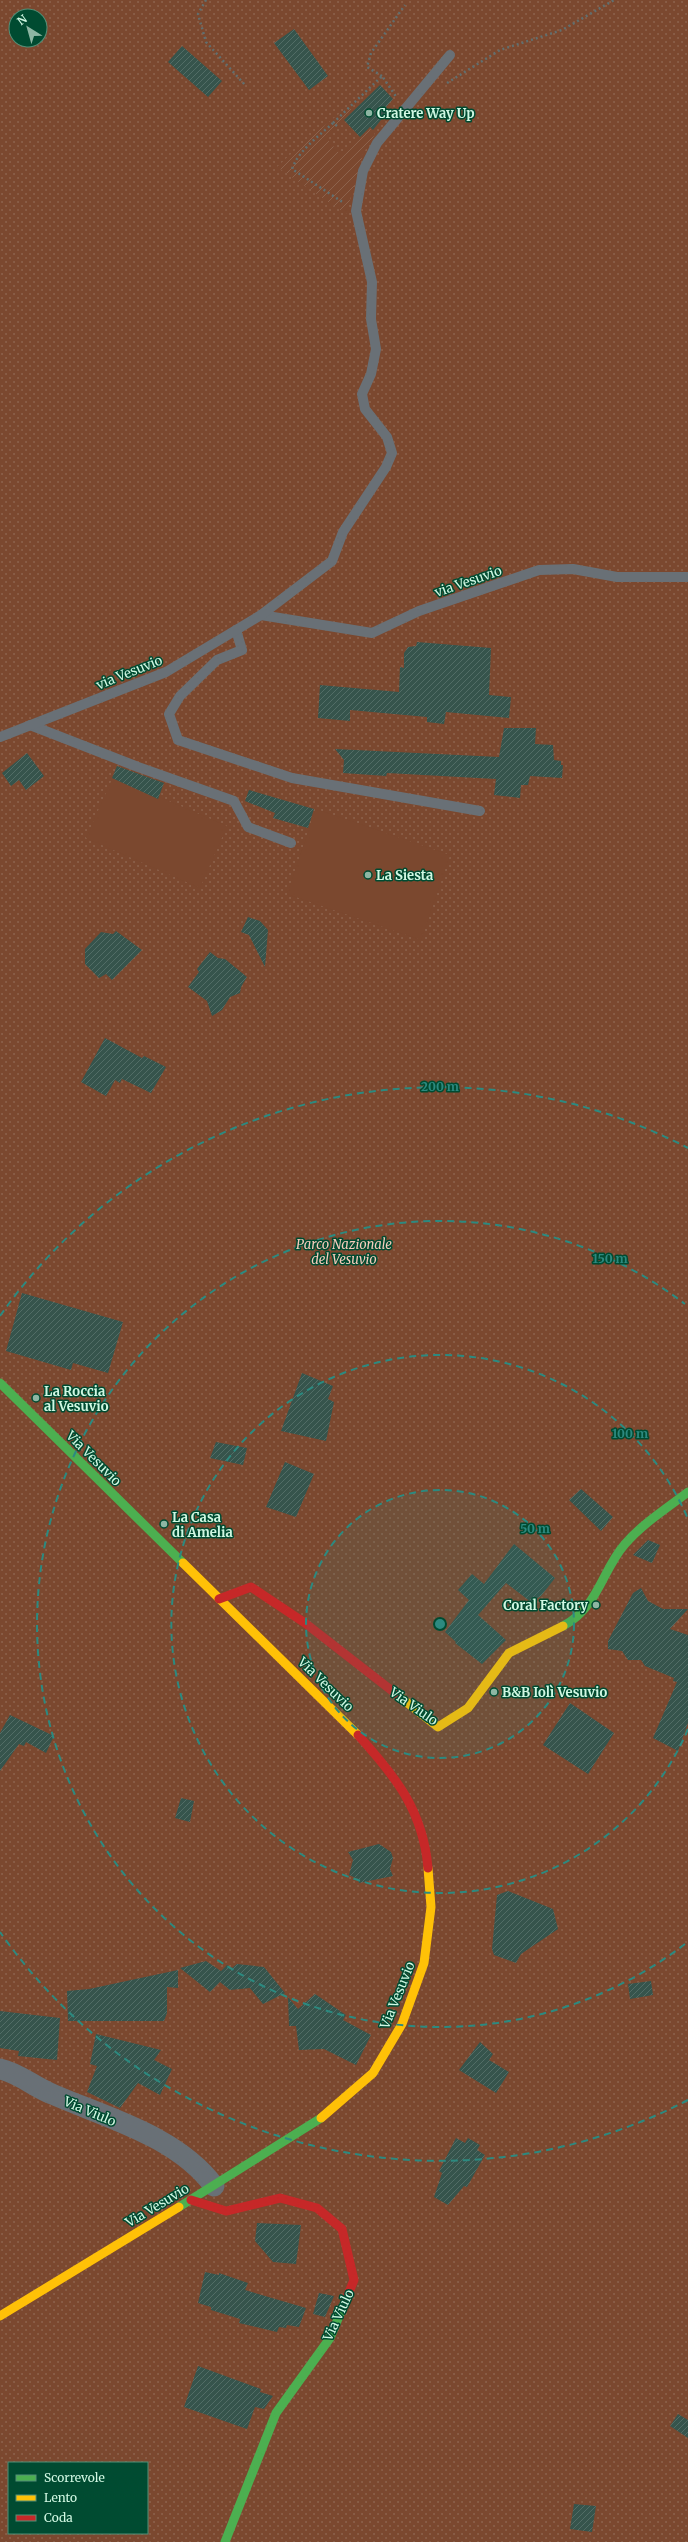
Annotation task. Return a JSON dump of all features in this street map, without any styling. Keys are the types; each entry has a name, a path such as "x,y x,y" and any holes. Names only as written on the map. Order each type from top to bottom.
{"street":[{"name":"Via Vesuvio","path":"0,1383 351,1727 391,1772 415,1811 428,1859 431,1907 424,1963 402,2024 373,2073 330,2112 214,2186 0,2316"},
{"name":"Via Viulo","path":"219,1599 251,1587 305,1623 438,1727 468,1708 509,1653 574,1620 598,1591 624,1545 655,1517 688,1492"},
{"name":"Via Viulo","path":"0,2069 8,2071 50,2094 155,2139 189,2158 214,2186"},
{"name":"Via Viulo","path":"191,2200 226,2211 280,2198 316,2208 342,2229 354,2280 330,2338 276,2413 226,2542"}],"lane":[{"path":"356,211 363,171 377,143 450,55"},
{"name":"via Vesuvio","path":"0,737 166,672 261,615 332,561 343,532 386,467 392,453 387,437 365,409 362,394 371,374 376,349 371,319 372,282 356,211"},
{"name":"via Vesuvio","path":"261,615 372,633 419,611 539,570 573,569 617,577 688,577"},
{"path":"236,630 242,650 217,660 180,696 169,714 178,740 292,778 480,811"},
{"path":"30,725 138,767 234,801 248,827 291,843"}],"path":[{"path":"206,0 198,14 206,42 246,86"},
{"path":"443,85 500,50 562,30 614,0"},
{"path":"400,116 390,106 398,97 382,76 367,67 371,53 392,20 405,5"},
{"path":"356,211 292,169 295,161 382,76"},
{"path":"333,123 337,126"}],"green space":[{"name":"Parco Nazionale del Vesuvio","path":"0,0 688,0 688,2542 0,2542"},
{"path":"348,107 353,111 325,137 342,156 370,129 375,134 363,154 346,214 277,167 305,141"},
{"path":"113,777 227,826 200,888 86,838"},
{"name":"La Siesta","path":"316,809 450,855 421,940 287,894"}],"building":[{"path":"294,29 328,76 309,90 274,43"},
{"path":"182,46 222,81 208,97 168,62"},
{"path":"380,85 393,99 386,107 388,111 373,130 370,127 360,137 344,120"},
{"path":"417,642 491,648 489,695 511,697 509,718 446,712 444,724 427,722 427,717 350,710 350,721 318,718 320,685 399,692 400,667 404,668 404,653 408,647 416,646"},
{"path":"504,728 536,728 535,744 553,745 554,760 561,761 561,765 563,765 562,778 530,776 528,785 521,785 520,798 494,795 496,779 387,773 386,776 343,773 344,760 335,749 499,757"},
{"path":"27,753 44,776 26,790 19,780 11,786 2,773"},
{"path":"117,766 164,783 158,799 112,778"},
{"path":"249,790 314,809 308,828 273,818 275,813 245,801"},
{"path":"248,917 260,921 268,930 265,967 249,935 241,932"},
{"path":"116,931 142,950 112,980 106,974 99,978 85,964 85,949 101,932 113,934"},
{"path":"210,952 218,958 225,959 247,977 241,987 240,993 230,997 222,1010 212,1016 207,1001 188,987 199,972 197,969"},
{"path":"105,1038 142,1058 144,1056 166,1067 151,1093 122,1079 120,1083 115,1080 106,1096 81,1082"},
{"path":"22,1293 123,1322 108,1373 73,1363 71,1370 6,1351"},
{"path":"302,1373 333,1386 328,1399 334,1402 326,1441 281,1431"},
{"path":"216,1442 247,1448 243,1465 210,1458"},
{"path":"285,1462 314,1474 296,1517 266,1507"},
{"path":"581,1489 613,1517 601,1531 569,1500"},
{"path":"648,1540 660,1545 652,1563 633,1555"},
{"path":"514,1544 555,1578 541,1596 531,1602 506,1583 478,1615 506,1640 482,1664 455,1643 456,1642 445,1632 469,1600 458,1590 472,1574 484,1584"},
{"path":"641,1588 648,1601 663,1609 688,1609 670,1629 688,1635 688,1723 678,1751 653,1738 677,1682 673,1681 674,1678 645,1666 641,1660 628,1660 622,1651 608,1649 608,1641 633,1593"},
{"path":"570,1703 614,1733 588,1774 543,1745"},
{"path":"10,1715 54,1736 46,1753 26,1742 24,1746 19,1744 0,1771 0,1733"},
{"path":"181,1798 194,1801 190,1822 175,1818"},
{"path":"379,1844 391,1852 393,1858 390,1869 393,1876 359,1883 358,1879 349,1875 353,1860 348,1852"},
{"path":"508,1891 553,1909 558,1929 521,1954 516,1963 494,1955 492,1949 497,1895"},
{"path":"206,1961 221,1971 227,1965 232,1968 237,1964 264,1967 285,1993 263,2004 250,1988 230,1990 220,1982 210,1992 180,1968"},
{"path":"178,1970 178,1988 167,1987 167,2013 164,2021 68,2021 67,1991 89,1989"},
{"path":"651,1981 653,1995 630,1999 628,1984"},
{"path":"315,1994 346,2015 343,2020 371,2035 356,2065 324,2049 299,2050 296,2026 289,2026 288,1997 298,2009"},
{"path":"0,2011 60,2018 57,2060 18,2056 19,2051 0,2048"},
{"path":"96,2034 161,2050 154,2060 172,2069 160,2095 138,2083 120,2108 87,2092 97,2066 90,2064"},
{"path":"480,2042 493,2054 489,2060 509,2072 496,2093 459,2070"},
{"path":"456,2138 465,2143 468,2138 480,2145 477,2150 485,2155 467,2187 464,2186 448,2205 434,2197 442,2173 439,2171"},
{"path":"257,2223 301,2225 296,2264 273,2262 255,2241"},
{"path":"205,2272 219,2275 219,2273 248,2283 245,2290 306,2308 299,2327 287,2325 286,2328 279,2327 277,2332 239,2323 240,2319 211,2310 211,2307 198,2303"},
{"path":"319,2293 334,2296 325,2317 313,2314"},
{"path":"198,2366 261,2389 260,2392 273,2396 264,2409 255,2407 247,2429 184,2407"},
{"path":"678,2414 688,2420 688,2438 670,2426"},
{"path":"574,2504 596,2506 592,2532 570,2529"}],"traffic: fast":[{"path":"0,1383 183,1563"},
{"path":"563,1626 575,1618 592,1599 617,1554 625,1544 655,1516 688,1492"},
{"path":"179,2207 321,2118"},
{"path":"225,2542 276,2413 330,2338 345,2302"}],"traffic: slow":[{"path":"183,1563 358,1735"},
{"path":"400,1697 438,1727 468,1708 509,1653 563,1626"},
{"path":"321,2118 373,2073 402,2024 424,1963 431,1907 428,1868"},
{"path":"0,2316 179,2207"}],"traffic: jam":[{"path":"219,1599 251,1587 305,1623 400,1697"},
{"path":"358,1735 384,1765 405,1795 420,1829 425,1847 428,1868"},
{"path":"191,2200 226,2211 280,2198 317,2208 342,2229 354,2280 345,2302"}],"place":[{"name":"Cratere Way Up","path":"369,113"},
{"name":"La Siesta","path":"368,875"},
{"name":"La Roccia al Vesuvio","path":"36,1398"},
{"name":"La Casa di Amelia","path":"164,1524"},
{"name":"Coral Factory","path":"596,1605"},
{"name":"B&B Iolì Vesuvio","path":"494,1692"}]}
